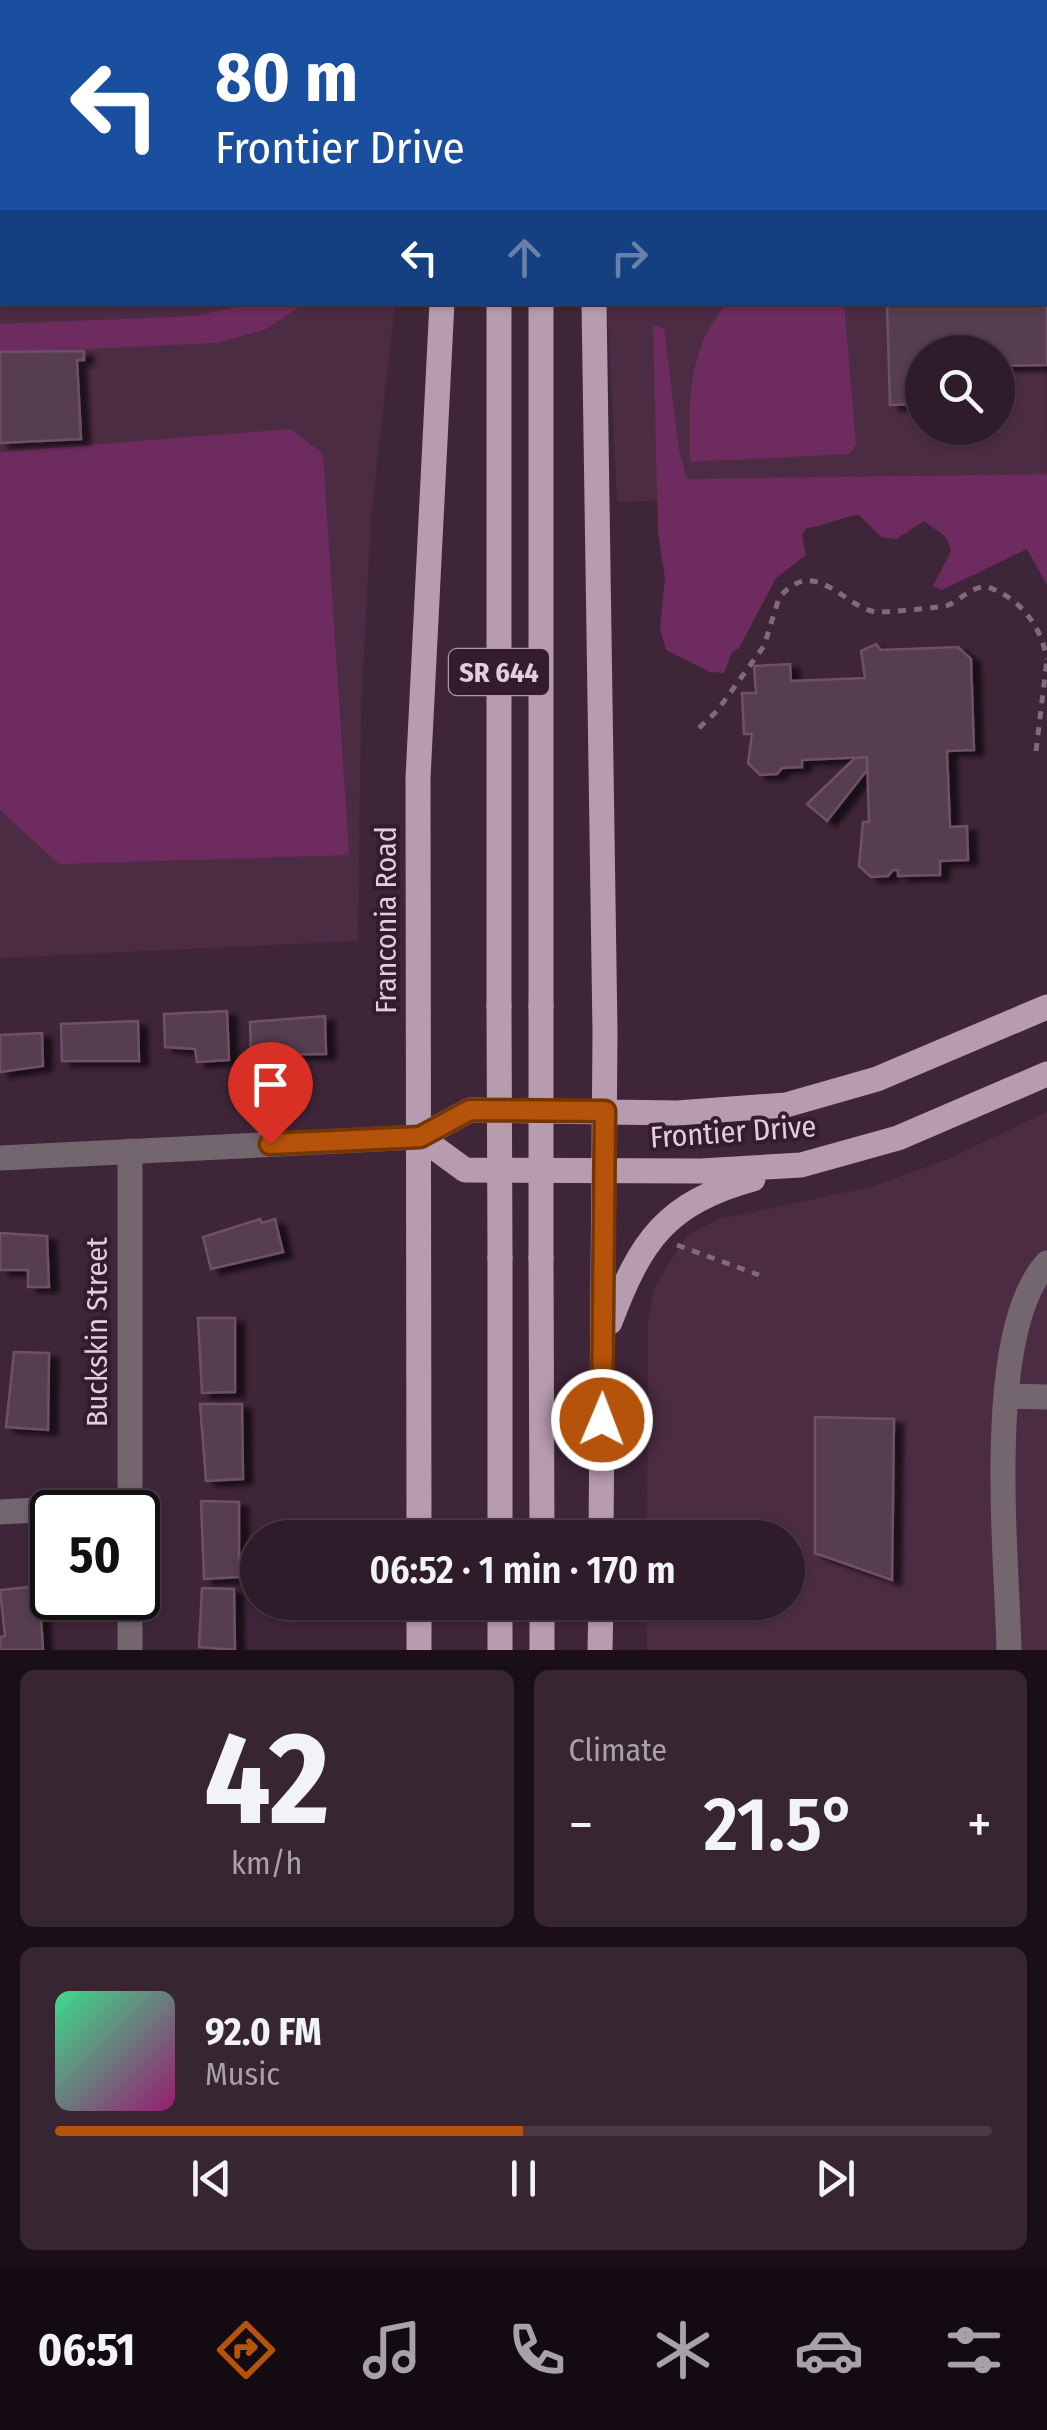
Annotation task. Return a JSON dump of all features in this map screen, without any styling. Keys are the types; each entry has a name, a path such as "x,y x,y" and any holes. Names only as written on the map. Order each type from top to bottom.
{"main road":[{"name":"Franconia Road","path":"420,1520 420,700 442,305"},
{"name":"SR 644","path":"499,305 500,1520"},
{"name":"SR 644","path":"540,305 542,1520"},
{"path":"594,305 605,1111 602,1520"},
{"name":"Frontier Drive","path":"1047,1007 878,1079 786,1105 677,1113 470,1110 420,1137 465,1170 604,1172 801,1165 898,1138 1047,1074"},
{"path":"603,1341 638,1256 665,1221 707,1192 801,1165"},
{"path":"420,1620 420,1650"},
{"path":"500,1620 500,1650"},
{"path":"542,1620 542,1650"},
{"path":"600,1650 601,1620"}],"street":[{"name":"Frontier Drive","path":"0,1158 420,1137"},
{"name":"Buckskin Street","path":"130,1151 130,1490"},
{"path":"1009,1650 1007,1396 1014,1326 1036,1276 1047,1264"},
{"path":"1007,1396 1047,1397"},
{"path":"0,1512 30,1511"},
{"path":"130,1620 130,1650"}],"path":[{"path":"700,728 764,646 779,598 786,590 804,583 834,586 862,607 880,613 910,607 943,608 974,588 988,587 1006,596 1037,626 1047,660 1036,751"},
{"path":"670,1242 758,1275"}],"shaded area":[{"path":"0,305 395,305 371,518 361,709 358,941 0,958"},
{"path":"244,305 302,305 266,329 217,343 0,353 0,324 196,316"},
{"path":"607,305 1046,305 1047,488 617,502"},
{"path":"727,305 844,305 856,445 849,454 690,462 693,377 715,319"},
{"path":"653,325 664,328 679,450 687,479 1047,474 1047,585 1027,549 942,590 933,586 951,551 946,537 924,521 896,539 881,537 859,515 852,516 807,528 802,535 806,555 776,578 739,648 732,652 724,673 710,672 666,650 660,629 665,578 658,532"},
{"path":"291,429 323,454 349,855 59,864 0,810 0,452"},
{"path":"1047,1112 1047,1650 647,1650 647,1620 805,1620 805,1520 647,1520 648,1319 656,1284 687,1236 719,1219 871,1187 948,1159"}],"building":[{"path":"887,305 1047,306 1047,365 1015,366 1015,335 905,335 905,405 890,405"},
{"path":"84,351 84,360 77,360 81,439 0,443 0,352"},
{"path":"876,644 881,650 958,647 971,659 974,750 947,751 950,827 967,826 968,860 940,861 940,875 898,876 898,870 893,870 888,876 871,877 859,866 863,822 869,822 867,757 802,760 802,767 760,775 748,763 752,734 744,734 742,693 756,693 754,666 790,664 791,681 865,678 861,651"},
{"path":"867,757 867,770 827,821 807,804 855,758"},
{"path":"227,1011 229,1060 197,1062 195,1049 165,1047 164,1014"},
{"path":"325,1016 326,1054 251,1055 250,1022"},
{"path":"138,1021 139,1061 62,1061 61,1024"},
{"path":"42,1033 43,1066 0,1072 0,1035"},
{"path":"260,1219 262,1223 275,1219 283,1252 211,1269 203,1237"},
{"path":"0,1233 47,1236 49,1287 28,1287 28,1270 0,1270"},
{"path":"198,1318 235,1318 235,1392 202,1393"},
{"path":"14,1352 49,1353 48,1430 6,1427"},
{"path":"200,1404 242,1404 243,1479 206,1481"},
{"path":"815,1417 894,1419 892,1580 815,1553"},
{"path":"201,1501 239,1502 239,1577 204,1579"},
{"path":"30,1587 30,1620 41,1620 43,1650 0,1650 0,1637 5,1636 0,1590"},
{"path":"202,1588 234,1589 235,1650 199,1647"}],"route":[{"path":"270,1144 420,1137 470,1110 605,1111 602,1420"}]}
